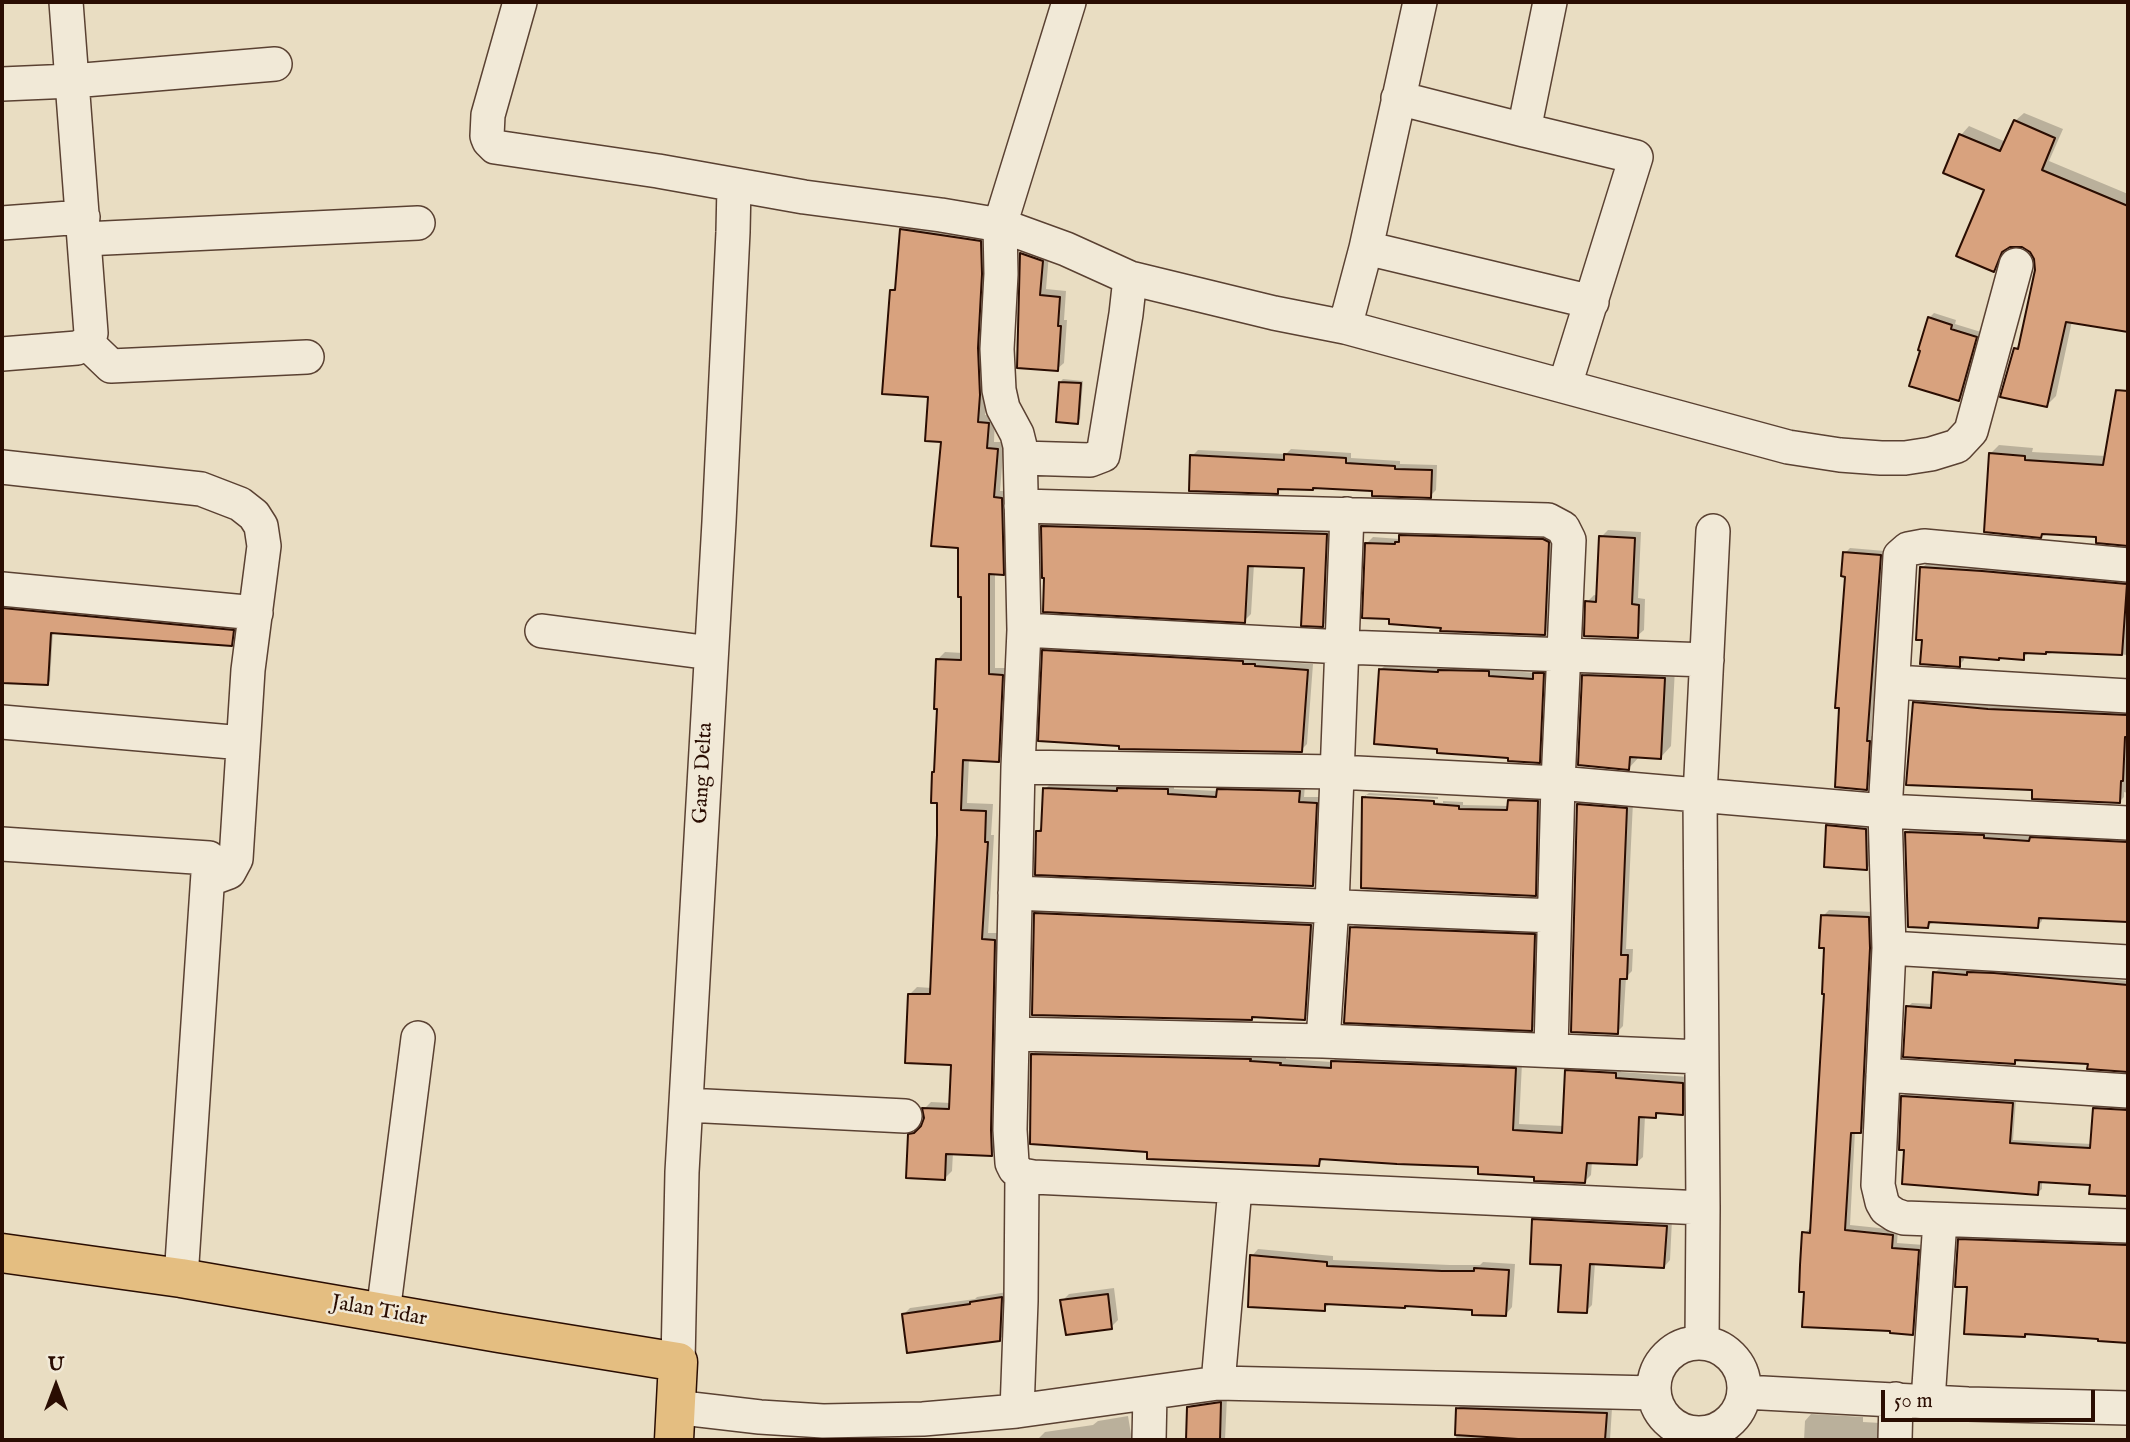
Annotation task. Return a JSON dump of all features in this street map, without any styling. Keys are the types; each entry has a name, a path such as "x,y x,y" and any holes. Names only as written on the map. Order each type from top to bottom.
{"main road":[{"name":"Jalan Tidar","path":"2,1253 181,1278 678,1362"},
{"path":"674,1424 678,1362"}],"street":[{"path":"2,354 82,347 87,343 92,328 66,2"},
{"path":"520,2 488,116 487,136 495,147 1000,225 1066,249 1130,278 1273,313 1345,327 1788,447 1840,455 1905,458 1957,446 1971,431 2016,265"},
{"path":"1069,2 1000,225 1001,274 997,349 999,390 1003,408 1017,434 1021,458 1024,630 1015,893 1011,1150 1015,1169 1022,1175 1235,1188 1703,1208"},
{"path":"1345,327 1366,248 1420,2"},
{"path":"1524,130 1550,2"},
{"path":"2,84 72,81 275,64"},
{"path":"1398,98 1636,157 1566,385"},
{"name":"Gang Delta","path":"678,1362 682,1172 725,408 734,185"},
{"path":"2,223 84,228 418,223"},
{"path":"1366,248 1592,302"},
{"path":"1021,458 1090,460 1103,455 1130,278"},
{"path":"87,343 111,366 307,357"},
{"path":"2,467 201,489 240,504 254,515 261,526 264,536 248,670 234,866 225,874 210,879 209,858"},
{"path":"1021,506 1548,520 1566,531 1569,540 1558,783 1551,1050"},
{"path":"1323,1041 1332,906 1347,514"},
{"path":"1702,1343 1700,796 1713,531"},
{"path":"2128,565 1924,546 1908,549 1900,556 1885,811 1889,948 1878,1185 1886,1209 1895,1215 1916,1220 2128,1226"},
{"path":"2,589 256,613"},
{"path":"1024,630 1343,647 1707,660"},
{"path":"542,631 711,653"},
{"path":"1894,682 2128,696"},
{"path":"2,722 243,743"},
{"path":"1018,767 1336,772 1558,783 1885,811 2128,823"},
{"path":"2,845 209,858"},
{"path":"181,1278 209,858"},
{"path":"1015,893 1554,916"},
{"path":"1889,948 2128,962"},
{"path":"1013,1034 1323,1041 1701,1057"},
{"path":"383,1313 418,1038"},
{"path":"1883,1075 2128,1091"},
{"path":"686,1105 905,1116"},
{"path":"1017,1411 1022,1175"},
{"path":"1219,1382 1235,1188"},
{"path":"1895,1440 1912,1400 1940,1220"},
{"path":"1702,1343 1724,1351 1733,1359 1740,1369 1744,1392 1741,1405 1734,1416 1725,1424 1701,1436 1670,1422 1659,1409 1654,1393 1655,1377 1661,1363 1672,1352 1686,1345 1702,1343"},
{"path":"674,1424 760,1417 823,1421 923,1419 1017,1411 1219,1382 1654,1393"},
{"path":"1744,1392 2128,1408"},
{"path":"1149,1440 1150,1393"}],"building":[{"path":"2014,120 2055,138 2042,170 2128,206 2128,332 2066,322 2047,407 2000,397 2014,348 2018,349 2035,270 2034,259 2030,252 2022,247 2010,247 2002,252 1994,272 1956,256 1984,190 1943,173 1959,134 2000,151"},
{"path":"900,229 981,241 978,422 989,423 987,448 998,449 994,497 1002,498 1004,575 989,574 989,674 1003,675 999,762 963,760 961,810 986,811 985,842 988,842 982,939 995,940 992,1156 946,1154 945,1180 906,1178 908,1134 914,1133 921,1126 924,1118 922,1108 949,1109 951,1065 905,1063 908,994 930,994 937,835 937,803 931,803 937,709 934,709 936,659 961,660 961,597 958,597 958,548 931,546 941,442 925,441 928,397 882,394 890,290 895,290"},
{"path":"1020,253 1043,261 1040,295 1060,297 1058,371 1017,368"},
{"path":"1928,317 1952,325 1951,329 1977,337 1959,401 1909,386"},
{"path":"1059,382 1081,383 1078,424 1056,422"},
{"path":"2116,390 2128,391 2128,546 2096,543 2096,537 2042,534 2041,538 1984,532 1989,453 2025,456 2025,460 2103,465"},
{"path":"1284,454 1346,458 1346,463 1395,466 1395,469 1432,470 1431,498 1372,496 1372,491 1313,488 1278,489 1278,494 1189,491 1190,455 1284,460"},
{"path":"1041,526 1327,534 1323,627 1301,626 1304,568 1248,566 1245,623 1043,612"},
{"path":"1399,535 1543,539 1549,542 1545,635 1440,631 1441,628 1389,624 1389,619 1362,618 1365,543 1395,544 1399,542"},
{"path":"1599,536 1635,538 1632,604 1639,605 1638,638 1584,636 1585,601 1596,602"},
{"path":"1843,552 1881,555 1867,741 1870,741 1867,790 1835,787 1839,708 1835,708 1845,577 1841,576"},
{"path":"1920,567 2127,584 2122,655 2046,652 2024,653 2024,660 1960,657 1960,667 1920,664 1922,640 1916,640"},
{"path":"2,608 234,630 232,646 51,633 48,685 2,683"},
{"path":"1042,650 1243,661 1243,664 1255,666 1308,670 1302,752 1119,749 1119,746 1038,741"},
{"path":"1379,669 1489,671 1489,676 1533,679 1533,673 1544,673 1540,763 1437,753 1437,749 1374,744"},
{"path":"1582,675 1665,678 1661,759 1630,757 1629,770 1578,765"},
{"path":"1913,702 1988,709 2128,715 2120,803 2032,799 2032,790 1906,785"},
{"path":"1043,788 1117,791 1117,788 1168,789 1168,794 1216,797 1217,789 1300,791 1299,802 1317,803 1313,886 1035,875 1036,831 1041,831"},
{"path":"1362,797 1434,801 1434,804 1459,806 1459,809 1507,810 1508,800 1538,801 1536,896 1361,888"},
{"path":"1577,804 1627,808 1621,955 1628,955 1627,979 1620,979 1618,1034 1571,1032"},
{"path":"1826,825 1866,829 1867,870 1824,867"},
{"path":"1905,832 1984,835 1984,838 2029,841 2030,837 2128,842 2128,922 2039,918 2038,928 1929,922 1928,928 1908,927"},
{"path":"1034,913 1311,925 1305,1020 1032,1015"},
{"path":"1821,915 1869,917 1870,948 1861,1133 1851,1133 1845,1230 1893,1235 1892,1248 1919,1250 1913,1335 1890,1331 1802,1327 1804,1292 1799,1292 1802,1232 1810,1233 1824,994 1824,948 1819,948"},
{"path":"1350,927 1535,934 1532,1031 1344,1023"},
{"path":"1933,972 1967,975 1967,972 1994,973 2128,985 2128,1072 2087,1069 2088,1064 2015,1060 2015,1064 1903,1057 1906,1006 1931,1008"},
{"path":"1031,1054 1251,1059 1250,1061 1281,1063 1280,1065 1331,1068 1331,1061 1516,1068 1513,1130 1562,1133 1565,1070 1616,1073 1616,1078 1683,1083 1683,1115 1656,1113 1656,1118 1639,1117 1637,1165 1587,1163 1585,1183 1534,1181 1534,1177 1478,1174 1478,1167 1320,1159 1319,1166 1147,1159 1147,1152 1030,1144"},
{"path":"1901,1096 2013,1103 2010,1143 2053,1146 2090,1148 2093,1108 2128,1110 2128,1196 2089,1194 2090,1185 2039,1182 2038,1195 1902,1184 1904,1150 1899,1150"},
{"path":"1532,1219 1667,1226 1664,1268 1590,1264 1587,1313 1558,1312 1561,1265 1530,1264"},
{"path":"1958,1239 2128,1245 2128,1343 2025,1334 2025,1337 1964,1334 1967,1287 1955,1287"},
{"path":"1250,1255 1327,1262 1327,1266 1442,1271 1474,1271 1474,1268 1509,1270 1506,1316 1472,1315 1472,1310 1405,1306 1325,1304 1325,1311 1248,1307"},
{"path":"1108,1294 1112,1329 1066,1335 1060,1300"},
{"path":"1002,1297 1000,1341 907,1353 902,1314"},
{"path":"1221,1402 1220,1440 1186,1440 1187,1407"},
{"path":"1456,1408 1607,1413 1605,1440 1534,1440 1455,1435"}]}
